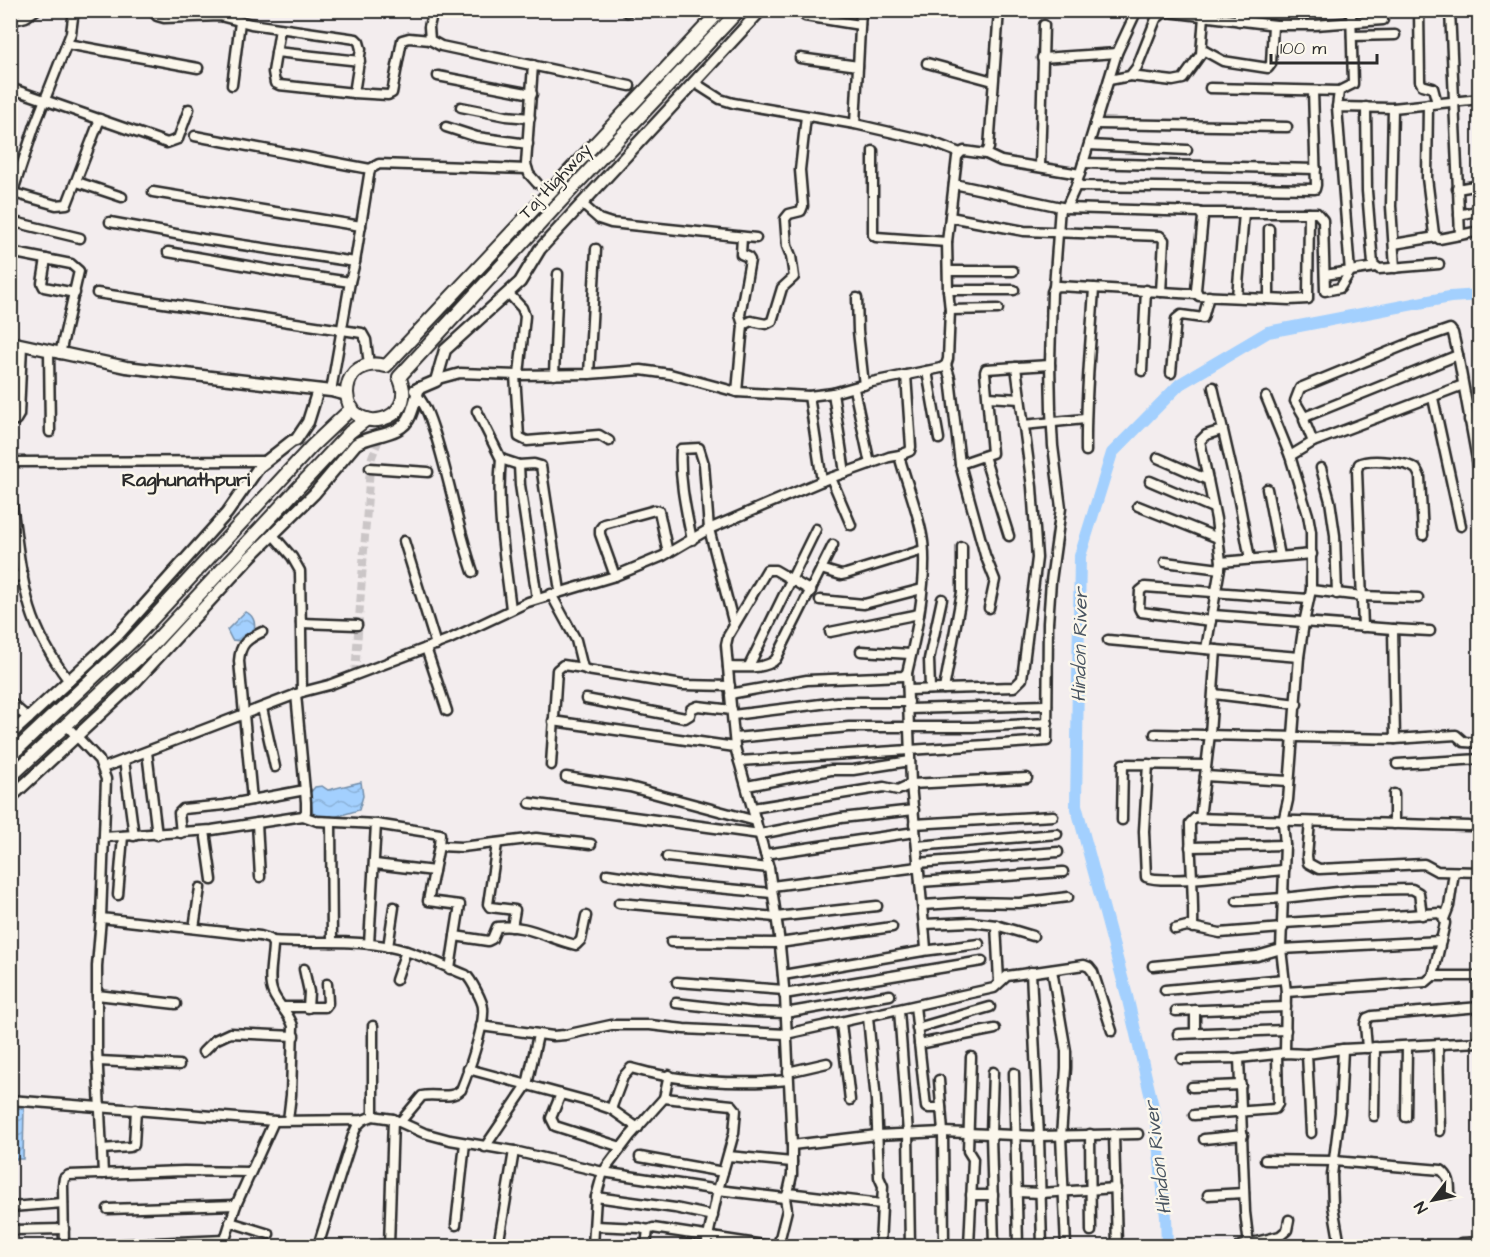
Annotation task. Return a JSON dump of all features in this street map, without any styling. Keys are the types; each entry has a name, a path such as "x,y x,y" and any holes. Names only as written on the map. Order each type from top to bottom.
{"main road":[{"path":"404,393 402,403 392,415 378,420 367,419 359,415 352,408 347,395 352,376 369,364 386,366 721,10"},
{"name":"Taj Highway","path":"404,393 399,377 739,10"},
{"path":"10,756 132,641 316,441 352,408"},
{"path":"10,777 152,645 350,432 367,419"}],"street":[{"path":"10,21 26,17 36,10"},
{"path":"74,10 71,33 12,195 67,204 100,119"},
{"path":"152,10 164,18 193,13 220,16 280,29 356,39 361,45 354,93"},
{"path":"430,40 429,27 433,10"},
{"path":"404,393 418,391 434,383 438,378 441,358 445,350 508,293 525,274 540,249 762,10"},
{"path":"855,124 861,10"},
{"path":"986,154 989,148 999,10"},
{"path":"739,761 1044,742 1048,738 1051,580 1061,508 1052,421 1050,365 1052,291 1058,232 1063,208 1076,186 1117,53 1137,10"},
{"path":"1239,10 1239,21"},
{"path":"1210,88 1339,91 1353,84 1351,10"},
{"path":"1419,10 1420,81 1422,85 1433,88 1427,178 1436,237"},
{"path":"1450,10 1460,235"},
{"path":"1130,76 1137,68 1156,19 1168,12 1273,25 1315,26 1383,20"},
{"path":"805,16 860,25"},
{"path":"1109,80 1130,76 1178,81 1187,75 1203,50 1204,16"},
{"path":"232,85 240,22"},
{"path":"1203,50 1222,61 1268,68 1271,64 1273,25"},
{"path":"1040,166 1044,26"},
{"path":"280,29 273,79 279,85 382,95 392,93 402,40 410,38 430,40 451,49 630,86"},
{"path":"1352,36 1395,35"},
{"path":"67,44 198,68"},
{"path":"276,52 360,61"},
{"path":"1042,58 1117,53"},
{"path":"800,58 858,66"},
{"path":"927,63 993,81"},
{"path":"533,65 526,169 537,183"},
{"path":"438,76 532,94"},
{"path":"695,83 720,99 806,117 855,124 929,141 960,153 964,151 986,154 1002,161 1080,174"},
{"path":"10,88 171,143 178,140 189,109"},
{"path":"1076,186 1315,189 1317,184 1313,91"},
{"path":"954,184 1063,208 1202,213 1317,213 1323,220 1325,291 1340,288 1350,272 1337,107 1339,91"},
{"path":"1337,107 1394,108 1479,99"},
{"path":"462,107 506,116 530,118"},
{"path":"1366,107 1367,191 1375,267"},
{"path":"1394,108 1391,206 1395,268"},
{"path":"743,325 751,321 766,324 772,321 782,288 794,277 787,246 785,219 788,215 802,209 800,170 806,117"},
{"path":"1095,124 1287,127"},
{"path":"446,126 477,137 528,144"},
{"path":"195,136 370,169 379,164 526,169"},
{"path":"1089,145 1187,150"},
{"path":"873,151 873,235 947,242"},
{"path":"960,153 957,157 947,242 950,310 946,365 950,378 960,464 985,555 995,580 989,608"},
{"path":"1083,163 1316,169"},
{"path":"331,391 370,169"},
{"path":"76,182 122,197"},
{"path":"1457,189 1479,185"},
{"path":"153,192 361,226"},
{"path":"582,204 599,219 612,223 756,238"},
{"path":"1459,215 1479,210"},
{"path":"1197,294 1202,213"},
{"path":"1237,297 1244,213"},
{"path":"1054,287 1146,290 1269,299 1308,299 1309,213"},
{"path":"950,217 1024,231 1163,237 1161,292"},
{"path":"10,221 80,238"},
{"path":"110,222 355,262"},
{"path":"1269,229 1269,299"},
{"path":"1394,244 1479,231"},
{"path":"737,392 743,325 740,315 750,260 741,254 742,237"},
{"path":"590,374 596,249"},
{"path":"10,252 71,264 77,268 79,275 55,353 50,432"},
{"path":"168,252 350,282"},
{"path":"46,259 42,283 44,287 75,293"},
{"path":"1325,275 1375,267 1378,269 1439,264"},
{"path":"948,271 1013,271"},
{"path":"554,375 558,274"},
{"path":"1086,451 1085,419 1094,288"},
{"path":"948,291 1014,290"},
{"path":"1142,371 1146,290"},
{"path":"97,293 362,333 366,340 369,364"},
{"path":"508,293 522,308 525,316 517,375 519,437 527,441 599,435 609,441"},
{"path":"1171,373 1176,319 1181,315 1203,318 1209,296"},
{"path":"857,298 864,385"},
{"path":"950,310 998,309"},
{"path":"1313,442 1305,418 1295,402 1300,388 1450,329 1458,355 1479,476"},
{"path":"10,342 126,367 331,391 347,395"},
{"path":"10,422 16,420 19,415 22,345"},
{"path":"1305,418 1458,355"},
{"path":"438,378 460,373 554,375 625,370 658,371 737,392 809,396 833,393 946,365"},
{"path":"960,464 992,453 986,369 1050,365"},
{"path":"908,690 1014,687 1022,679 1037,558 1032,487 1016,367"},
{"path":"927,371 939,439"},
{"path":"103,768 299,693 329,685 436,645 537,598 615,576 668,553 709,529 826,479 910,451 906,375"},
{"path":"1290,456 1313,442 1463,385"},
{"path":"1213,387 1236,485 1250,559"},
{"path":"854,388 870,464"},
{"path":"296,440 308,422 318,390"},
{"path":"10,798 136,681 314,494 356,444 362,440 394,431 406,423 418,391"},
{"path":"418,391 441,453 473,572"},
{"path":"833,393 845,473"},
{"path":"809,396 826,479 851,525"},
{"path":"988,397 1020,399"},
{"path":"1194,1115 1277,1107 1281,1054 1286,1030 1286,992 1281,949 1285,845 1283,822 1288,800 1299,657 1311,590 1312,554 1308,515 1290,456 1266,397"},
{"path":"1433,398 1461,526"},
{"path":"477,411 501,459 499,477 501,522 511,609"},
{"path":"1469,420 1479,418"},
{"path":"1023,425 1085,419"},
{"path":"1200,818 1214,694 1211,649 1212,618 1221,565 1200,441 1206,435 1222,430"},
{"path":"10,735 117,636 234,505 253,474 265,461 292,441 316,441"},
{"path":"692,540 680,464 681,449 699,448 704,464 709,529 734,625"},
{"path":"900,455 922,536 923,550 919,614 907,673 914,828 927,943 923,951"},
{"path":"984,456 1009,536"},
{"path":"1158,458 1208,480"},
{"path":"501,459 519,465 538,464 542,468 555,593 576,640 583,668"},
{"path":"10,462 265,461"},
{"path":"1363,627 1357,470 1359,464 1369,461 1387,462 1410,466 1417,470 1420,477 1423,536"},
{"path":"519,465 537,598"},
{"path":"370,468 428,472"},
{"path":"1321,468 1330,501 1335,535 1337,594"},
{"path":"1150,481 1213,508"},
{"path":"1267,489 1280,556"},
{"path":"11,493 13,519 31,609 58,666 69,681"},
{"path":"1138,506 1218,538"},
{"path":"615,576 600,534 600,529 604,524 655,510 659,511 668,553"},
{"path":"749,666 816,529"},
{"path":"273,535 292,557 300,571 299,693 307,809 303,816"},
{"path":"404,541 436,645"},
{"path":"728,667 772,664 833,545"},
{"path":"944,689 962,592 962,547"},
{"path":"821,569 842,575 923,550"},
{"path":"1165,562 1221,565 1250,559 1312,554"},
{"path":"10,557 21,555"},
{"path":"778,1246 787,1210 787,1195 792,1174 783,975 768,868 735,742 726,645 734,625 766,570 775,570 811,591"},
{"path":"10,578 23,575"},
{"path":"1308,599 1145,587 1140,591 1139,608 1141,612 1212,618 1430,631"},
{"path":"820,600 864,604 922,589"},
{"path":"1311,590 1362,596 1418,598"},
{"path":"930,689 929,659 942,599"},
{"path":"830,632 919,614"},
{"path":"301,623 357,625"},
{"path":"1393,629 1395,739"},
{"path":"252,801 240,650 246,640 262,632"},
{"path":"1108,640 1299,657"},
{"path":"426,648 447,711"},
{"path":"861,651 910,654"},
{"path":"551,765 557,670 563,665 683,686 730,690 807,680 903,676 907,673"},
{"path":"1214,694 1297,704"},
{"path":"586,699 685,718 690,715 691,709 698,706 732,713 844,701 909,705 1047,705"},
{"path":"10,702 29,719"},
{"path":"262,708 275,767"},
{"path":"553,721 735,742 849,727 974,727 1048,723"},
{"path":"66,725 94,753 106,778 97,966 103,1174"},
{"path":"1155,734 1395,739 1456,735 1464,742 1478,743 1477,760 1397,764"},
{"path":"147,752 157,835"},
{"path":"124,760 134,836"},
{"path":"747,786 831,770 853,770 910,761"},
{"path":"1148,764 1144,831 1146,877 1152,879 1191,878 1284,870"},
{"path":"1122,820 1122,765 1205,765"},
{"path":"1205,776 1288,781"},
{"path":"566,777 630,787 756,821"},
{"path":"753,808 884,787 898,790 911,784 1027,778"},
{"path":"181,833 179,813 183,808 252,801 305,790"},
{"path":"1394,794 1394,824"},
{"path":"530,803 760,834 841,818 914,810"},
{"path":"104,837 206,831 303,816 313,820 376,824 440,834 428,901 460,905 450,969"},
{"path":"765,855 914,828 1053,816"},
{"path":"1193,928 1191,820 1200,818 1468,826"},
{"path":"331,822 332,942"},
{"path":"1310,822 1308,863 1319,869 1424,864 1437,871 1479,872"},
{"path":"257,823 260,877"},
{"path":"369,944 376,824"},
{"path":"206,831 212,880"},
{"path":"917,846 1057,834"},
{"path":"118,895 123,836"},
{"path":"439,846 462,848 536,838 591,844"},
{"path":"497,844 488,904 490,907 515,910 512,927"},
{"path":"1190,847 1285,845"},
{"path":"606,874 675,884 772,890 918,865 1058,852"},
{"path":"666,857 768,868"},
{"path":"375,864 434,871"},
{"path":"920,882 1063,872"},
{"path":"1286,992 1426,982 1432,976 1441,941 1454,872"},
{"path":"194,928 200,888"},
{"path":"1237,901 1356,890 1412,889 1419,893 1422,915"},
{"path":"923,905 970,902 1019,903 1068,897"},
{"path":"619,903 776,917 877,906"},
{"path":"388,947 394,907"},
{"path":"1175,929 1183,926 1220,933 1283,925 1440,913 1444,919"},
{"path":"455,936 488,942 492,939 497,927 512,927 535,930 576,945 580,942 586,916"},
{"path":"101,918 260,936 272,941 332,942 388,947 406,951 468,977 482,1001 483,1014 468,1069 458,1093 422,1096 397,1120 384,1246"},
{"path":"925,924 971,922 996,925 1033,936"},
{"path":"996,925 999,981"},
{"path":"671,942 778,943 892,927"},
{"path":"272,941 271,986 273,993 290,1018 294,1036 288,1120"},
{"path":"1153,966 1257,956 1281,949 1441,941"},
{"path":"783,975 923,951 979,944"},
{"path":"396,980 406,951"},
{"path":"677,982 784,992 982,961"},
{"path":"481,1026 538,1035 565,1035 611,1025 650,1025 786,1034 994,987 1007,976 1083,965 1089,967 1093,972 1112,1031"},
{"path":"304,969 309,992 308,1008"},
{"path":"1052,970 1062,1020 1066,1060 1060,1136 1066,1246"},
{"path":"1031,972 1042,1246"},
{"path":"1432,976 1479,976"},
{"path":"1165,990 1284,979"},
{"path":"283,1007 323,1008 327,1005 327,984"},
{"path":"97,995 176,1004"},
{"path":"676,1004 785,1013 890,995"},
{"path":"915,1006 926,1107 941,1108"},
{"path":"917,1028 990,1006"},
{"path":"1176,1011 1286,1007"},
{"path":"1374,1116 1371,1048 1365,1024 1367,1018 1479,1007"},
{"path":"899,1010 908,1133 910,1246"},
{"path":"1195,1010 1195,1033"},
{"path":"868,1017 879,1177 883,1186 880,1246"},
{"path":"841,1023 850,1100"},
{"path":"373,1026 373,1116"},
{"path":"919,1044 995,1029"},
{"path":"1178,1034 1286,1030"},
{"path":"202,1053 225,1034 243,1032 294,1036"},
{"path":"485,1147 527,1085 538,1035"},
{"path":"1182,1059 1239,1058 1307,1054 1343,1049 1438,1046 1479,1042"},
{"path":"1438,1046 1440,1131"},
{"path":"1406,1117 1407,1047"},
{"path":"1340,1246 1333,1197 1343,1049"},
{"path":"1307,1054 1311,1133"},
{"path":"969,1246 973,1159 968,1151 970,1057"},
{"path":"1239,1058 1246,1246 1284,1234 1289,1220"},
{"path":"99,1061 179,1065"},
{"path":"611,1109 628,1069 738,1082 788,1076 827,1063"},
{"path":"468,1069 611,1109 638,1128"},
{"path":"993,1072 991,1134 994,1246"},
{"path":"1014,1073 1018,1246"},
{"path":"593,1246 596,1197 603,1172 664,1098 669,1075"},
{"path":"939,1080 943,1132 944,1246"},
{"path":"1192,1088 1241,1085"},
{"path":"561,1094 551,1118 555,1126 621,1148"},
{"path":"664,1098 735,1107 736,1122 706,1246"},
{"path":"10,1100 274,1121 363,1120 373,1116 397,1120 424,1133 465,1143 514,1151 603,1172 718,1190 881,1203"},
{"path":"102,1149 134,1145 136,1109"},
{"path":"318,1246 353,1135 363,1120"},
{"path":"106,1245 224,1243 236,1205 274,1121"},
{"path":"792,1145 908,1133 943,1132 1039,1136 1138,1134"},
{"path":"1090,1134 1091,1230"},
{"path":"1114,1134 1117,1246"},
{"path":"1204,1139 1243,1136"},
{"path":"456,1225 465,1143"},
{"path":"498,1246 514,1151"},
{"path":"728,1156 792,1162"},
{"path":"635,1176 642,1158 723,1172"},
{"path":"1265,1160 1334,1161 1441,1170 1450,1181 1450,1194"},
{"path":"64,1246 63,1181 66,1176 184,1171 250,1172"},
{"path":"1017,1192 1041,1193 1116,1188"},
{"path":"1208,1195 1245,1193"},
{"path":"971,1196 993,1195"},
{"path":"596,1197 675,1208 713,1216"},
{"path":"11,1207 63,1203"},
{"path":"108,1209 236,1205"},
{"path":"230,1222 269,1234"},
{"path":"595,1226 648,1230 657,1228 770,1246"},
{"path":"13,1230 64,1229"},
{"path":"646,1246 648,1230"},
{"path":"1461,1243 1479,1242"}],"water":[{"path":"245,612 253,619 254,630 240,641 232,640 227,630"},
{"path":"361,782 363,796 359,810 335,817 330,822 313,815 310,793 315,787 322,786 328,790"},
{"path":"11,1107 24,1109 23,1159 11,1159"}],"waterway":[{"name":"Hindon River","path":"1167,1246 1155,1115 1127,996 1076,805 1080,556 1112,453 1180,384 1268,332 1450,297 1480,295"}],"tunnel":[{"path":"355,674 370,468 381,434"}],"district":[{"name":"Raghunathpuri","path":"186,479"}]}
